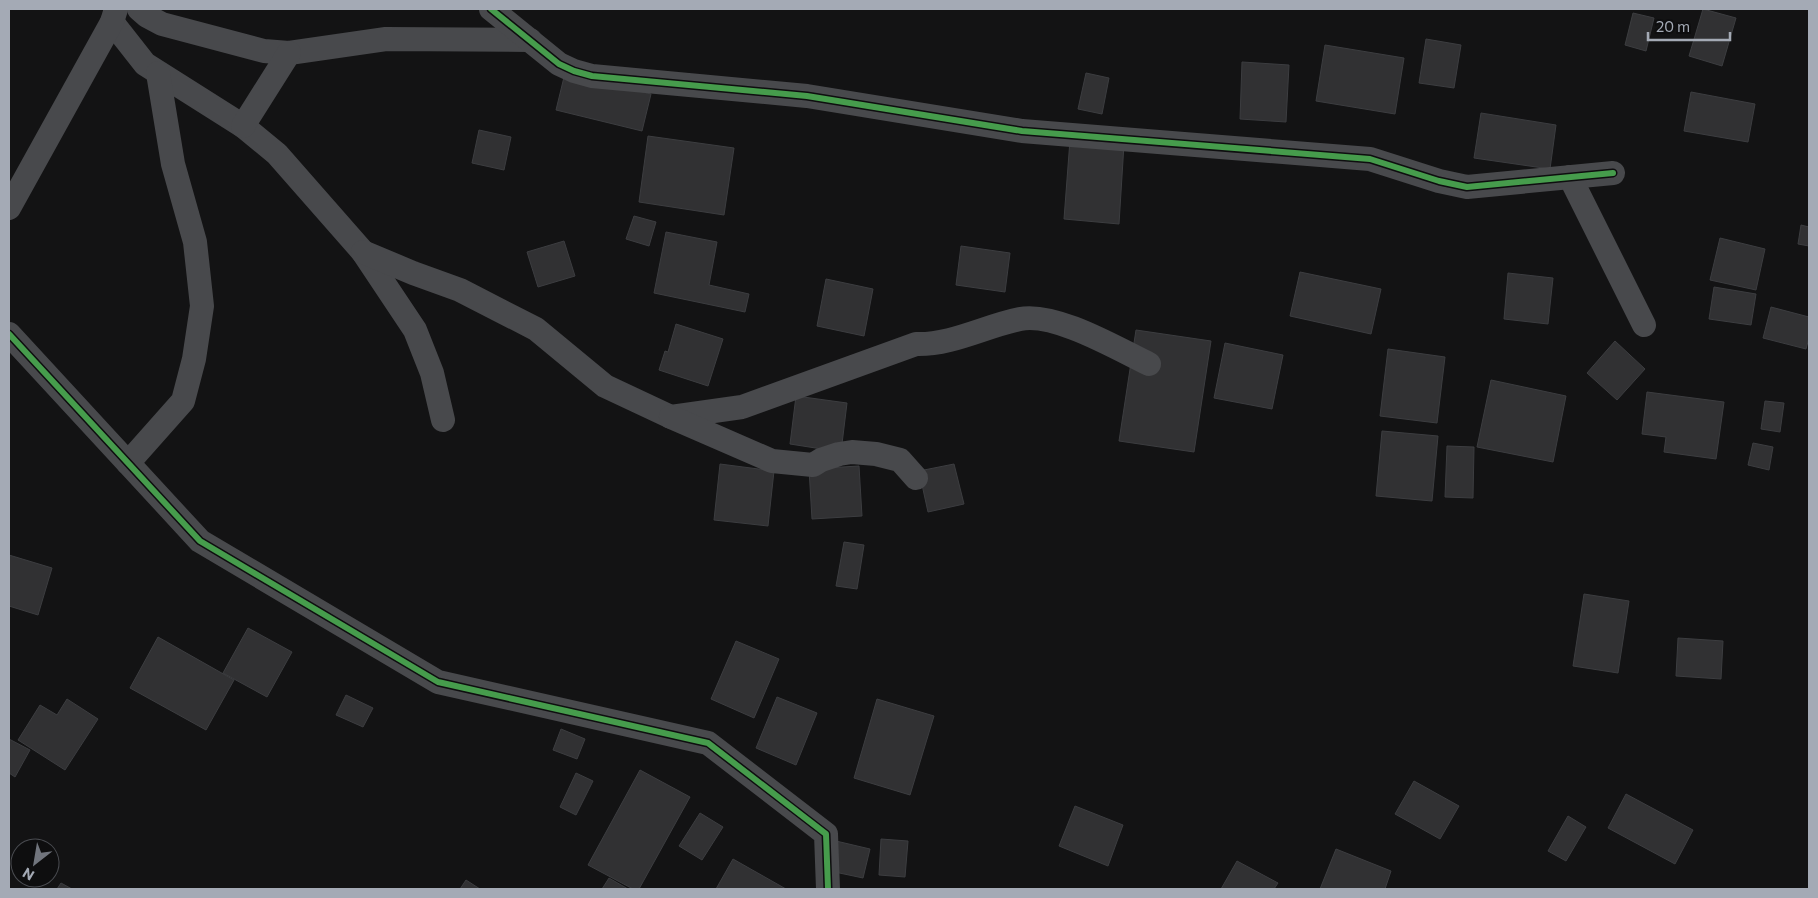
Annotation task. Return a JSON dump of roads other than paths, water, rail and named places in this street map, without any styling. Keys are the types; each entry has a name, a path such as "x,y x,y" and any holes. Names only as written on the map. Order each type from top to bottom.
{"street":[{"path":"138,9 162,24 264,51 289,53 386,39 530,40"},
{"path":"491,9 558,64 574,72 592,76 807,96 1022,131 1370,159 1439,181 1468,187 1613,173"},
{"path":"9,208 114,16 145,64 243,126 277,154 363,252 415,330 432,372 443,420"},
{"path":"243,126 289,53"},
{"path":"128,463 183,401 194,358 202,306 195,242 173,164 158,73"},
{"path":"1570,177 1644,325"},
{"path":"363,252 460,290 536,330 605,386 772,461 813,465 839,454 852,452 876,454 900,460 916,478"},
{"path":"671,417 742,407 916,344 942,342 1021,319 1035,318 1062,323 1149,364"},
{"path":"9,334 200,541 438,682 708,743 826,834 828,889"}]}
